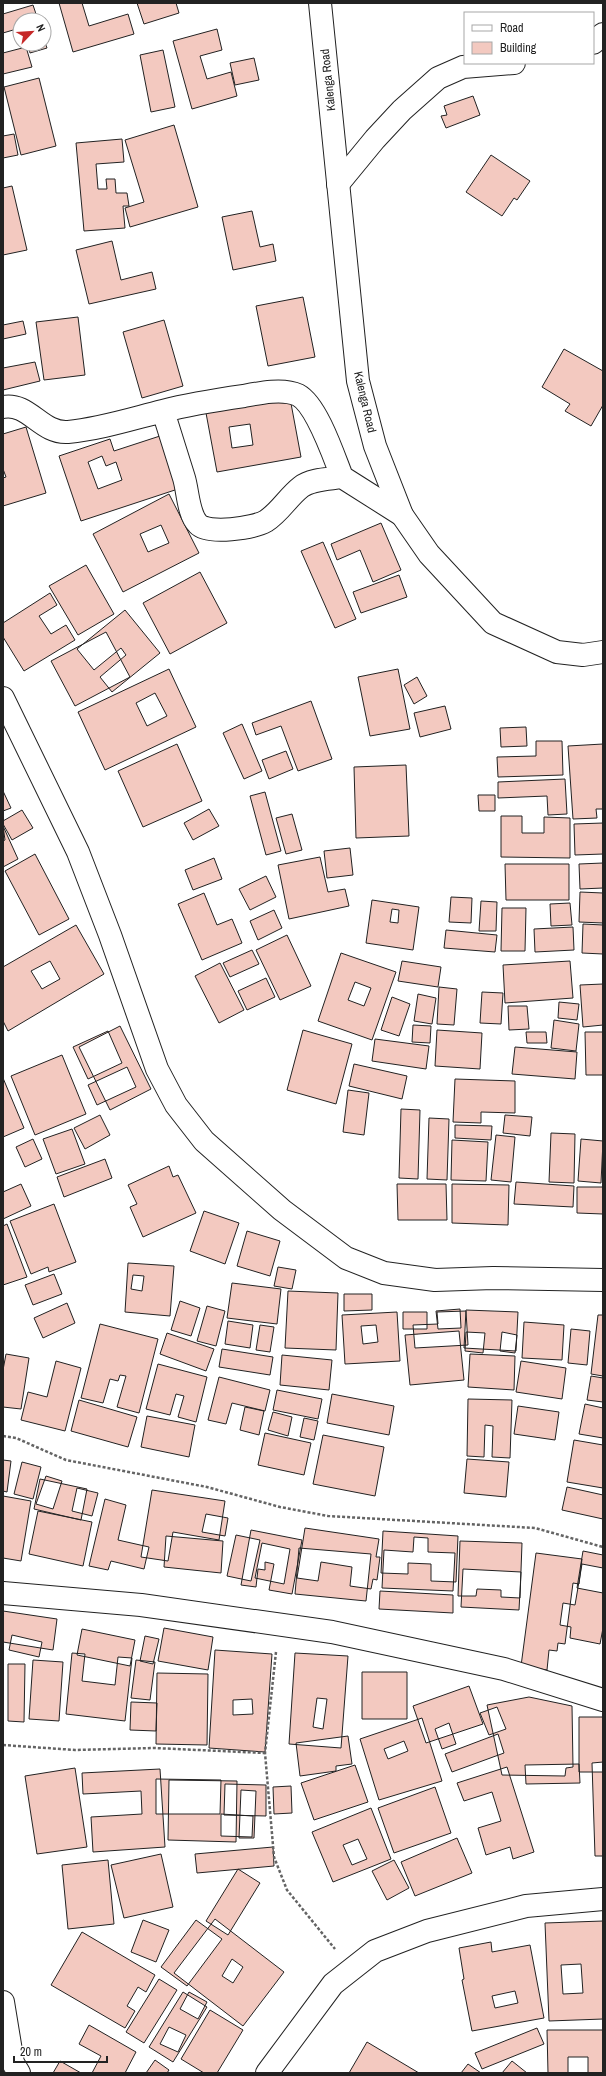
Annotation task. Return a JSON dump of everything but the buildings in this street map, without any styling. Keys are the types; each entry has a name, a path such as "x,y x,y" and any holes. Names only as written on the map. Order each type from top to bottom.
{"street":[{"name":"Kalenga Road","path":"320,3 358,381 375,446 402,515 429,554 492,623 557,652 583,655 603,652"},
{"path":"594,42 603,34"},
{"path":"338,184 374,139 402,110 438,78 463,67 501,64"},
{"path":"3,407 19,407 43,425 58,432 90,429 199,402 260,393 287,392 298,396 308,405 320,424 342,477 402,515"},
{"path":"163,411 183,476 193,518 199,526 214,529 238,529 264,522 278,511 301,486 342,477"},
{"path":"3,698 78,852 110,935 158,1069 176,1105 204,1141 282,1210 346,1258 384,1273 435,1280 501,1278 603,1280"},
{"path":"3,1593 141,1605 332,1632 504,1669 603,1700"},
{"path":"267,2073 333,1984 374,1951 427,1931 526,1906 603,1899"},
{"path":"3,2002 13,2063 19,2073"}],"path":[{"path":"3,1436 16,1438 66,1460 207,1487 287,1508 328,1516 535,1528 603,1547"},
{"path":"279,1625 265,1753 274,1857 287,1890 352,1969"},
{"path":"3,1745 75,1750 154,1748 265,1753"}]}
